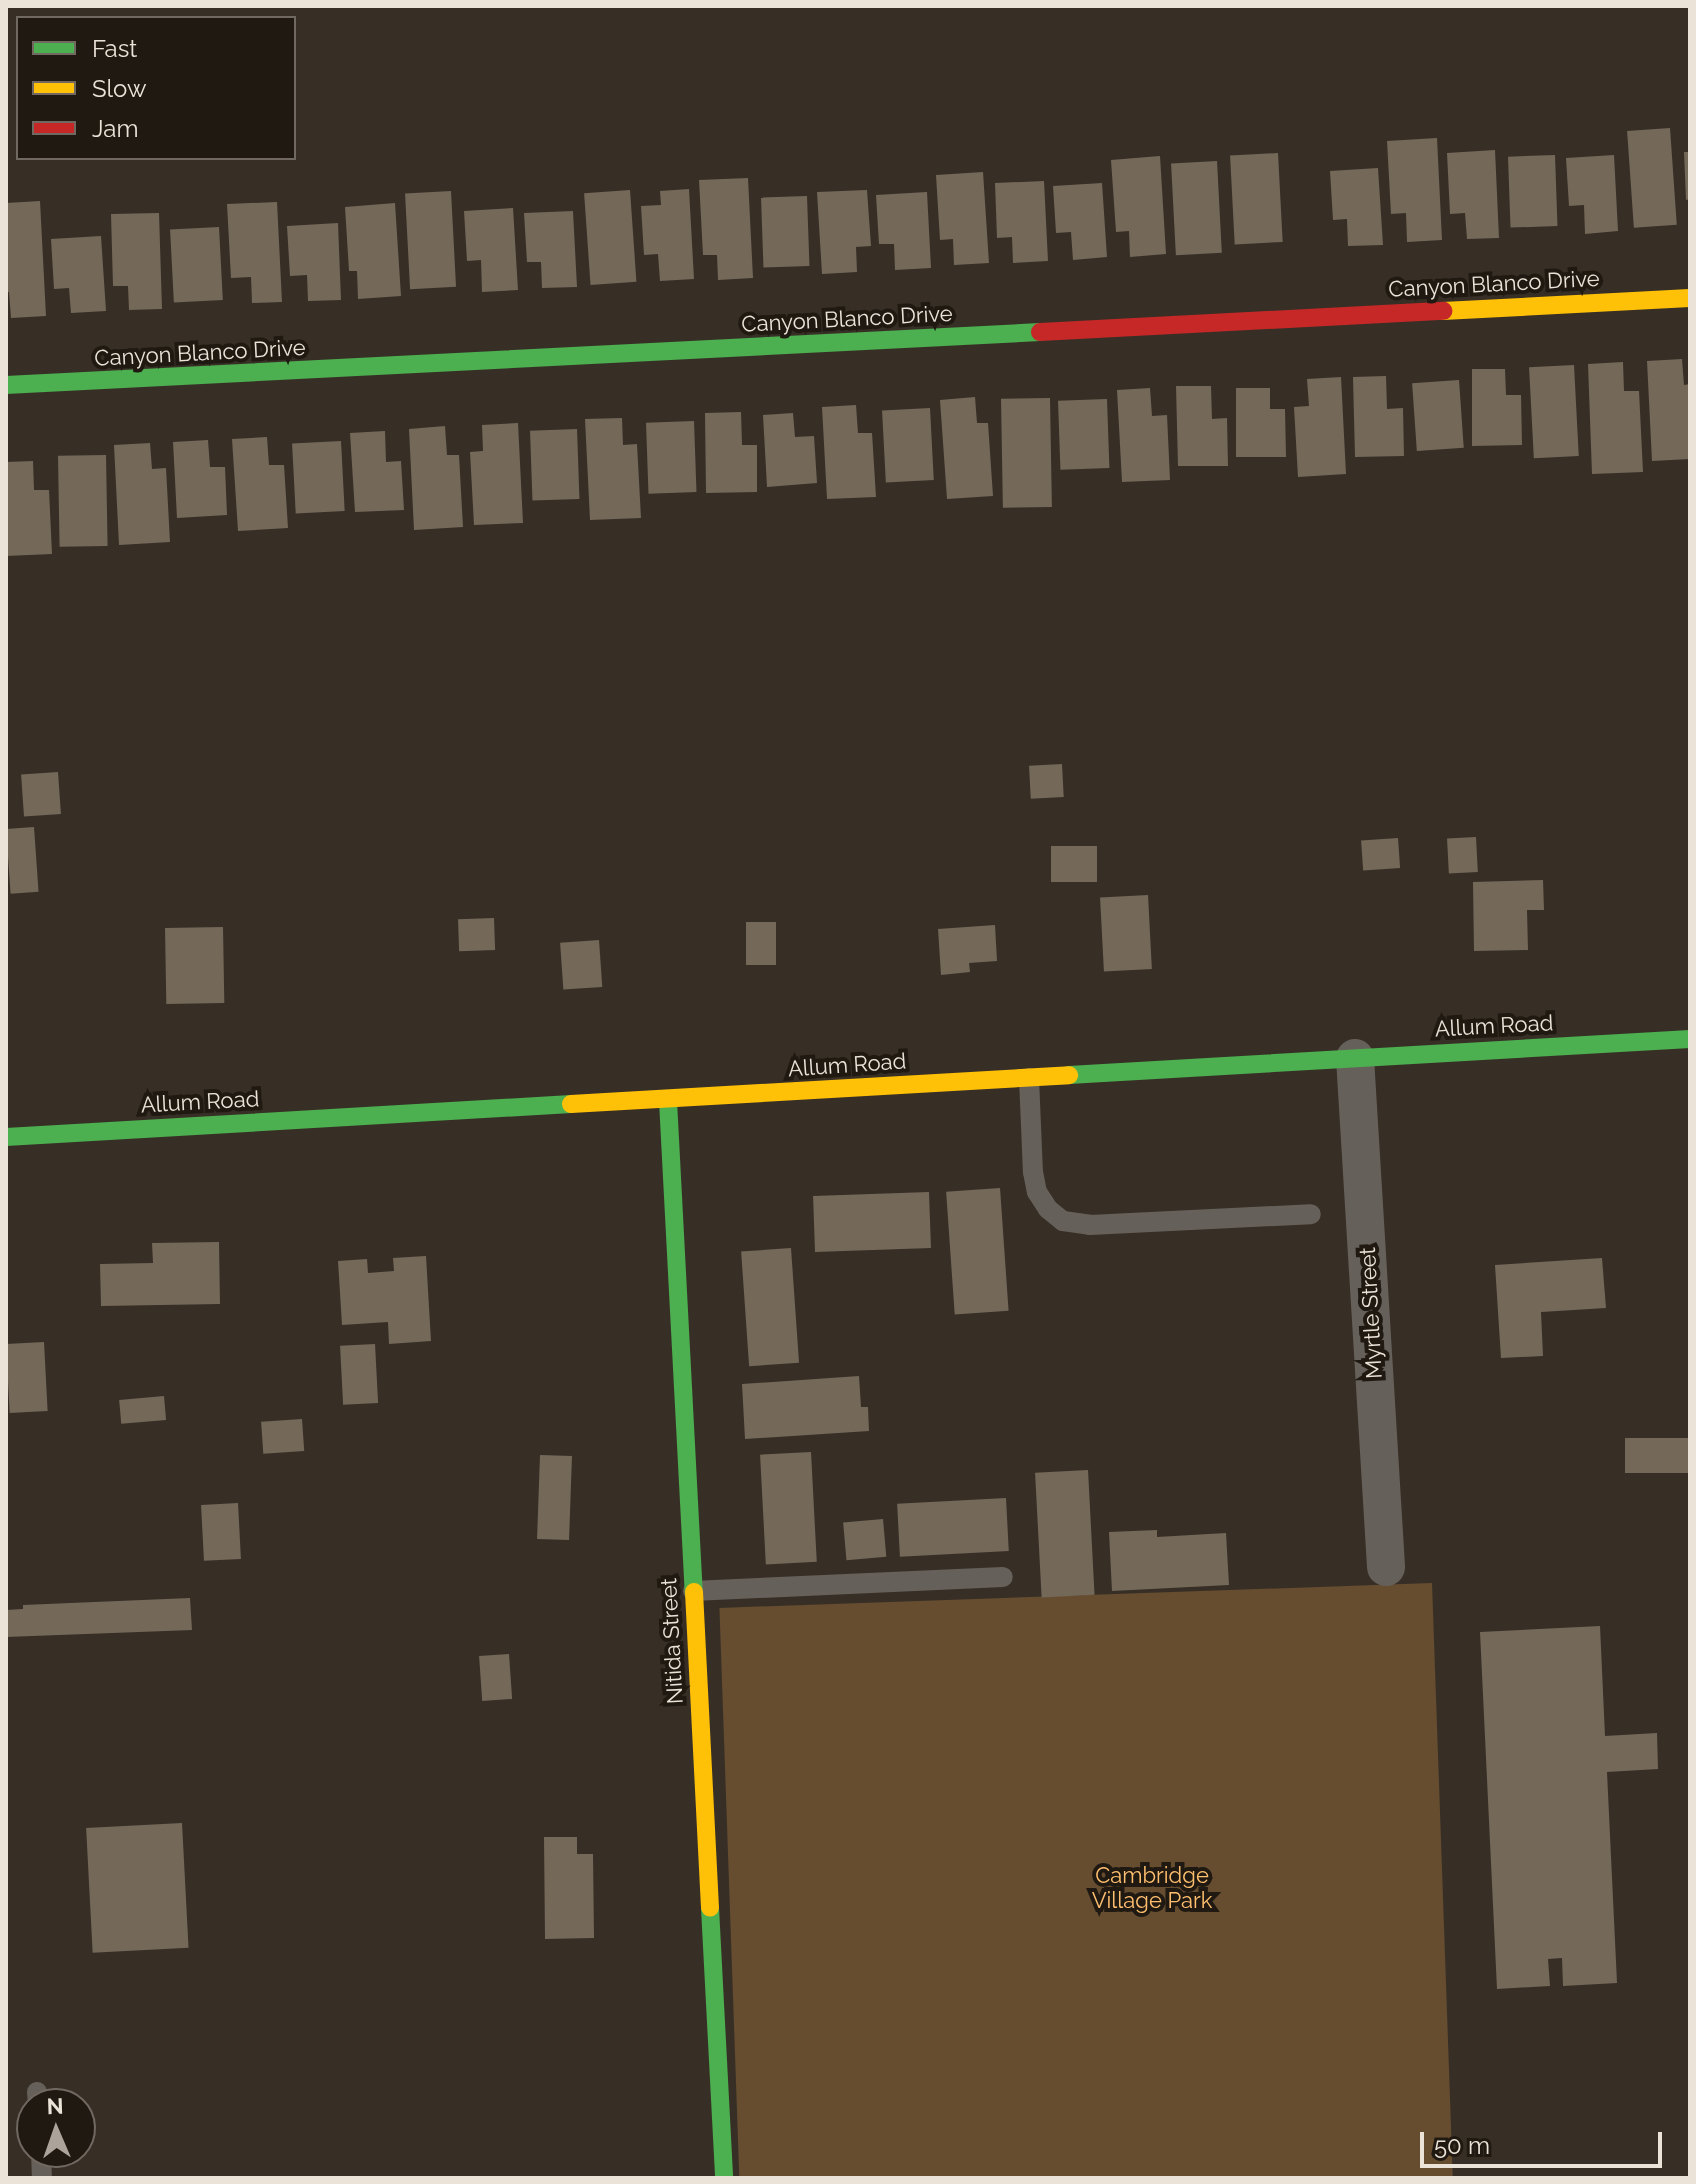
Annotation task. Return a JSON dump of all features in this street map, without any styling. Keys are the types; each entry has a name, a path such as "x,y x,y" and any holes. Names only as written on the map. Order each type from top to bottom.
{"street":[{"name":"Canyon Blanco Drive","path":"6,385 179,379 1690,298"},
{"name":"Allum Road","path":"6,1137 668,1101 1690,1039"},
{"name":"Myrtle Street","path":"1355,1058 1386,1567"},
{"name":"Nitida Street","path":"668,1101 724,2178"}],"lane":[{"path":"1029,1078 1033,1172 1037,1192 1048,1209 1063,1221 1090,1225 1311,1214"},
{"path":"693,1591 1003,1577"}],"green space":[{"name":"Cambridge Village Park","path":"1432,1583 1453,2178 739,2178 719,1608"}],"building":[{"path":"1670,128 1677,225 1634,228 1627,131"},
{"path":"1437,138 1442,240 1407,242 1406,213 1391,214 1387,141"},
{"path":"1495,150 1499,238 1467,239 1465,213 1450,214 1447,153"},
{"path":"1684,152 1690,152 1690,199 1686,200"},
{"path":"1278,153 1283,242 1235,244 1230,156"},
{"path":"1555,155 1557,226 1511,228 1508,157"},
{"path":"1614,155 1618,231 1585,234 1584,205 1569,206 1566,158"},
{"path":"1160,156 1166,254 1130,257 1129,231 1116,232 1111,160"},
{"path":"1217,161 1222,253 1176,255 1171,163"},
{"path":"1378,168 1383,245 1348,246 1347,219 1333,220 1330,171"},
{"path":"983,172 989,263 954,265 953,239 940,240 936,175"},
{"path":"748,178 753,278 718,280 717,255 703,255 699,180"},
{"path":"1044,181 1048,261 1013,263 1012,237 997,238 995,183"},
{"path":"1102,183 1107,257 1073,260 1071,232 1056,233 1053,186"},
{"path":"689,189 694,279 660,281 658,254 644,255 641,206 661,205 660,191"},
{"path":"630,190 636,282 591,285 584,193"},
{"path":"867,190 871,246 856,247 857,272 822,274 817,192"},
{"path":"451,191 456,287 410,289 405,193"},
{"path":"927,192 931,268 895,270 894,244 879,244 876,195"},
{"path":"807,196 809,266 763,268 761,198"},
{"path":"40,201 46,316 11,318 9,292 6,292 6,203"},
{"path":"277,202 282,302 252,303 251,277 231,278 227,204"},
{"path":"395,203 401,296 358,299 357,271 349,271 345,207"},
{"path":"513,208 518,290 482,292 481,260 467,261 464,211"},
{"path":"573,211 577,287 542,288 541,262 527,262 524,213"},
{"path":"159,213 162,309 129,310 128,286 113,286 111,214"},
{"path":"338,223 341,300 308,301 307,275 290,276 287,226"},
{"path":"219,227 223,300 174,302 170,230"},
{"path":"101,236 106,311 71,313 69,288 54,289 51,239"},
{"path":"1682,359 1684,385 1690,384 1690,459 1652,461 1647,361"},
{"path":"1623,362 1624,391 1639,391 1643,472 1592,474 1588,364"},
{"path":"1574,365 1579,456 1534,458 1529,367"},
{"path":"1472,369 1505,369 1506,395 1521,395 1522,445 1472,446"},
{"path":"1386,376 1387,409 1403,408 1404,456 1355,457 1353,377"},
{"path":"1341,377 1346,474 1298,477 1294,407 1309,406 1307,379"},
{"path":"1459,380 1464,448 1417,451 1412,383"},
{"path":"1176,386 1211,386 1212,419 1227,418 1228,466 1178,466"},
{"path":"1150,388 1152,416 1167,415 1170,480 1122,482 1117,390"},
{"path":"1236,388 1270,388 1270,409 1285,409 1286,457 1236,457"},
{"path":"975,397 977,423 988,423 993,496 947,499 940,400"},
{"path":"1050,398 1052,507 1003,508 1001,399"},
{"path":"1107,399 1109,468 1060,470 1058,401"},
{"path":"856,405 858,433 872,433 876,497 827,499 822,407"},
{"path":"930,408 934,480 886,482 882,411"},
{"path":"741,412 742,445 757,445 757,492 706,493 705,413"},
{"path":"793,413 795,437 814,436 817,483 767,487 763,415"},
{"path":"622,418 623,445 637,444 641,518 590,520 585,419"},
{"path":"694,421 696,492 649,494 646,423"},
{"path":"518,423 523,523 474,525 470,452 483,451 482,425"},
{"path":"445,426 447,455 459,455 463,527 414,530 409,429"},
{"path":"577,429 579,499 532,501 530,431"},
{"path":"385,431 386,462 401,461 404,510 355,512 350,433"},
{"path":"267,437 269,465 284,465 288,528 238,531 232,439"},
{"path":"208,440 210,467 225,467 227,515 177,518 173,442"},
{"path":"341,441 345,511 296,513 292,444"},
{"path":"150,443 152,469 166,468 170,542 119,545 114,445"},
{"path":"106,455 108,546 60,547 58,456"},
{"path":"33,461 34,490 49,490 52,554 6,556 6,462"},
{"path":"1062,764 1064,797 1031,799 1029,766"},
{"path":"58,772 61,814 24,816 21,775"},
{"path":"34,827 39,892 11,894 6,829"},
{"path":"1476,837 1478,872 1449,873 1447,839"},
{"path":"1398,838 1400,868 1363,871 1361,841"},
{"path":"1051,846 1097,846 1097,882 1051,882"},
{"path":"1543,880 1544,910 1527,910 1528,950 1474,951 1473,882"},
{"path":"1148,895 1152,969 1104,971 1100,898"},
{"path":"494,918 495,950 459,951 458,919"},
{"path":"746,922 776,922 776,965 746,965"},
{"path":"995,925 997,961 969,963 970,972 941,975 938,929"},
{"path":"223,927 224,1003 166,1004 165,928"},
{"path":"599,940 602,987 563,990 560,943"},
{"path":"1000,1188 1009,1311 955,1314 946,1192"},
{"path":"929,1192 931,1248 815,1252 813,1196"},
{"path":"219,1242 220,1304 101,1306 100,1264 153,1263 152,1243"},
{"path":"791,1248 799,1363 749,1366 741,1251"},
{"path":"426,1256 431,1341 389,1344 388,1322 342,1325 338,1261 367,1259 368,1273 394,1271 393,1258"},
{"path":"1602,1258 1606,1308 1541,1312 1543,1356 1501,1358 1495,1265"},
{"path":"44,1342 48,1411 10,1413 6,1344"},
{"path":"375,1344 378,1403 343,1405 340,1346"},
{"path":"859,1376 861,1407 868,1407 869,1431 745,1439 742,1384"},
{"path":"164,1396 166,1420 121,1424 119,1400"},
{"path":"302,1419 304,1451 263,1454 261,1422"},
{"path":"1625,1438 1690,1438 1690,1473 1625,1473"},
{"path":"811,1452 817,1562 766,1565 760,1455"},
{"path":"540,1455 572,1456 569,1540 537,1539"},
{"path":"1088,1470 1095,1595 1042,1598 1035,1473"},
{"path":"1006,1498 1009,1551 900,1557 897,1504"},
{"path":"238,1503 241,1559 204,1561 201,1505"},
{"path":"883,1519 886,1557 846,1560 843,1522"},
{"path":"1157,1530 1157,1537 1226,1533 1229,1585 1112,1591 1109,1532"},
{"path":"190,1598 192,1630 6,1637 6,1610 23,1609 23,1605"},
{"path":"1600,1626 1605,1736 1657,1733 1658,1769 1607,1772 1617,1983 1563,1986 1562,1958 1548,1959 1550,1986 1497,1989 1480,1632"},
{"path":"509,1654 512,1699 482,1701 479,1656"},
{"path":"182,1823 189,1948 93,1953 86,1828"},
{"path":"544,1837 577,1837 577,1854 593,1854 594,1938 545,1939"}],"traffic: fast":[{"path":"6,385 1040,332"},
{"path":"1069,1075 1690,1039"},
{"path":"668,1101 694,1592"},
{"path":"6,1137 571,1104"},
{"path":"710,1908 724,2178"}],"traffic: slow":[{"path":"1443,311 1690,298"},
{"path":"571,1104 1069,1075"},
{"path":"694,1592 710,1908"}],"traffic: jam":[{"path":"1040,332 1443,311"}]}
